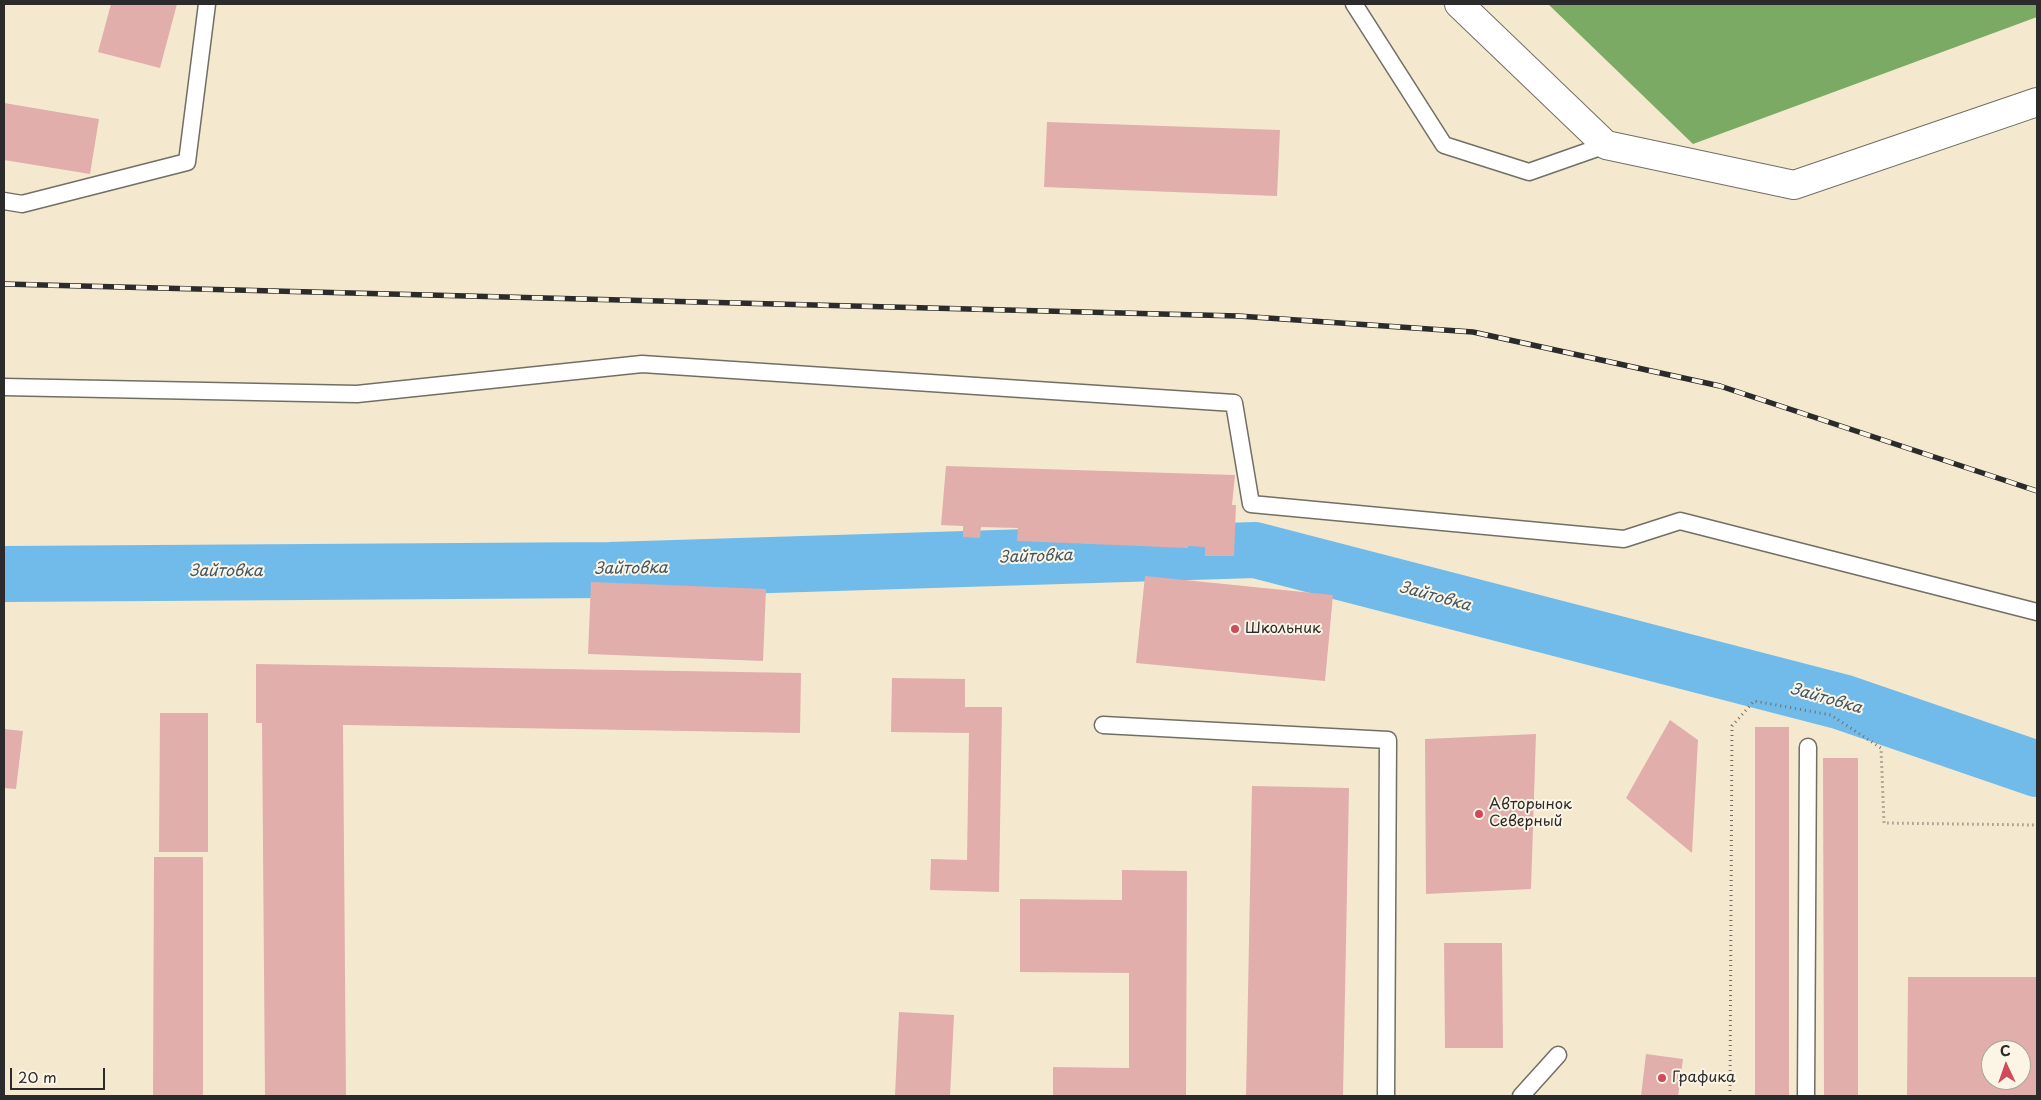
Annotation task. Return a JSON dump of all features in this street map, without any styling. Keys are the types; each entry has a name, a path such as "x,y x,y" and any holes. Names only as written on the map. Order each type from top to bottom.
{"street":[{"path":"1459,4 1606,145 1794,185 2037,102"}],"lane":[{"path":"4,201 22,204 187,162 207,4"},
{"path":"1354,4 1444,145 1529,172 1606,145"},
{"path":"4,387 358,394 642,364 1234,403 1251,504 1624,539 1680,521 2037,612"},
{"path":"1103,725 1388,740 1386,1096"},
{"path":"1806,1096 1808,747"},
{"path":"1521,1096 1558,1055"}],"green space":[{"path":"1548,4 2037,4 2037,17 1693,144"}],"building":[{"path":"111,4 177,4 160,68 98,52"},
{"path":"4,103 99,119 90,174 4,160"},
{"path":"1047,122 1280,130 1277,196 1044,187"},
{"path":"946,466 1235,475 1232,505 1236,505 1234,556 1205,556 1205,547 1188,546 1188,548 1017,541 1018,528 981,527 980,538 963,537 963,526 941,525"},
{"name":"Школьник","path":"1145,576 1333,595 1325,681 1136,663"},
{"path":"591,582 766,589 763,661 588,654"},
{"path":"256,664 801,673 800,733 343,725 346,1096 265,1096 262,723 256,723"},
{"path":"892,678 965,679 965,707 1002,707 999,892 930,890 931,859 967,860 969,733 891,732"},
{"path":"160,713 208,713 208,852 159,852"},
{"path":"1670,720 1698,740 1692,853 1626,798"},
{"path":"1755,727 1789,727 1789,1096 1755,1096"},
{"path":"4,729 23,731 16,789 4,788"},
{"name":"Авторынок Северный","path":"1536,734 1531,889 1426,894 1425,739"},
{"path":"1823,758 1858,758 1858,1096 1824,1096"},
{"path":"1252,786 1349,788 1343,1096 1246,1096"},
{"path":"154,857 203,857 203,1096 153,1096"},
{"path":"1122,870 1187,871 1186,1096 1053,1096 1053,1067 1129,1068 1129,973 1020,972 1020,899 1122,900"},
{"path":"1444,943 1502,943 1503,1048 1445,1048"},
{"path":"1908,977 2037,977 2037,1096 1907,1096"},
{"path":"899,1012 954,1015 950,1096 895,1096"},
{"name":"Графика","path":"1646,1054 1683,1059 1678,1096 1641,1096"}],"waterway":[{"name":"Зайтовка","path":"4,574 610,570 1255,550 1842,702 2037,769"}],"railway":[{"path":"4,284 1238,316 1473,332 1720,386 2037,491"}],"place":[{"name":"Школьник","path":"1235,629"},
{"name":"Авторынок Северный","path":"1479,814"},
{"name":"Графика","path":"1662,1078"}]}
